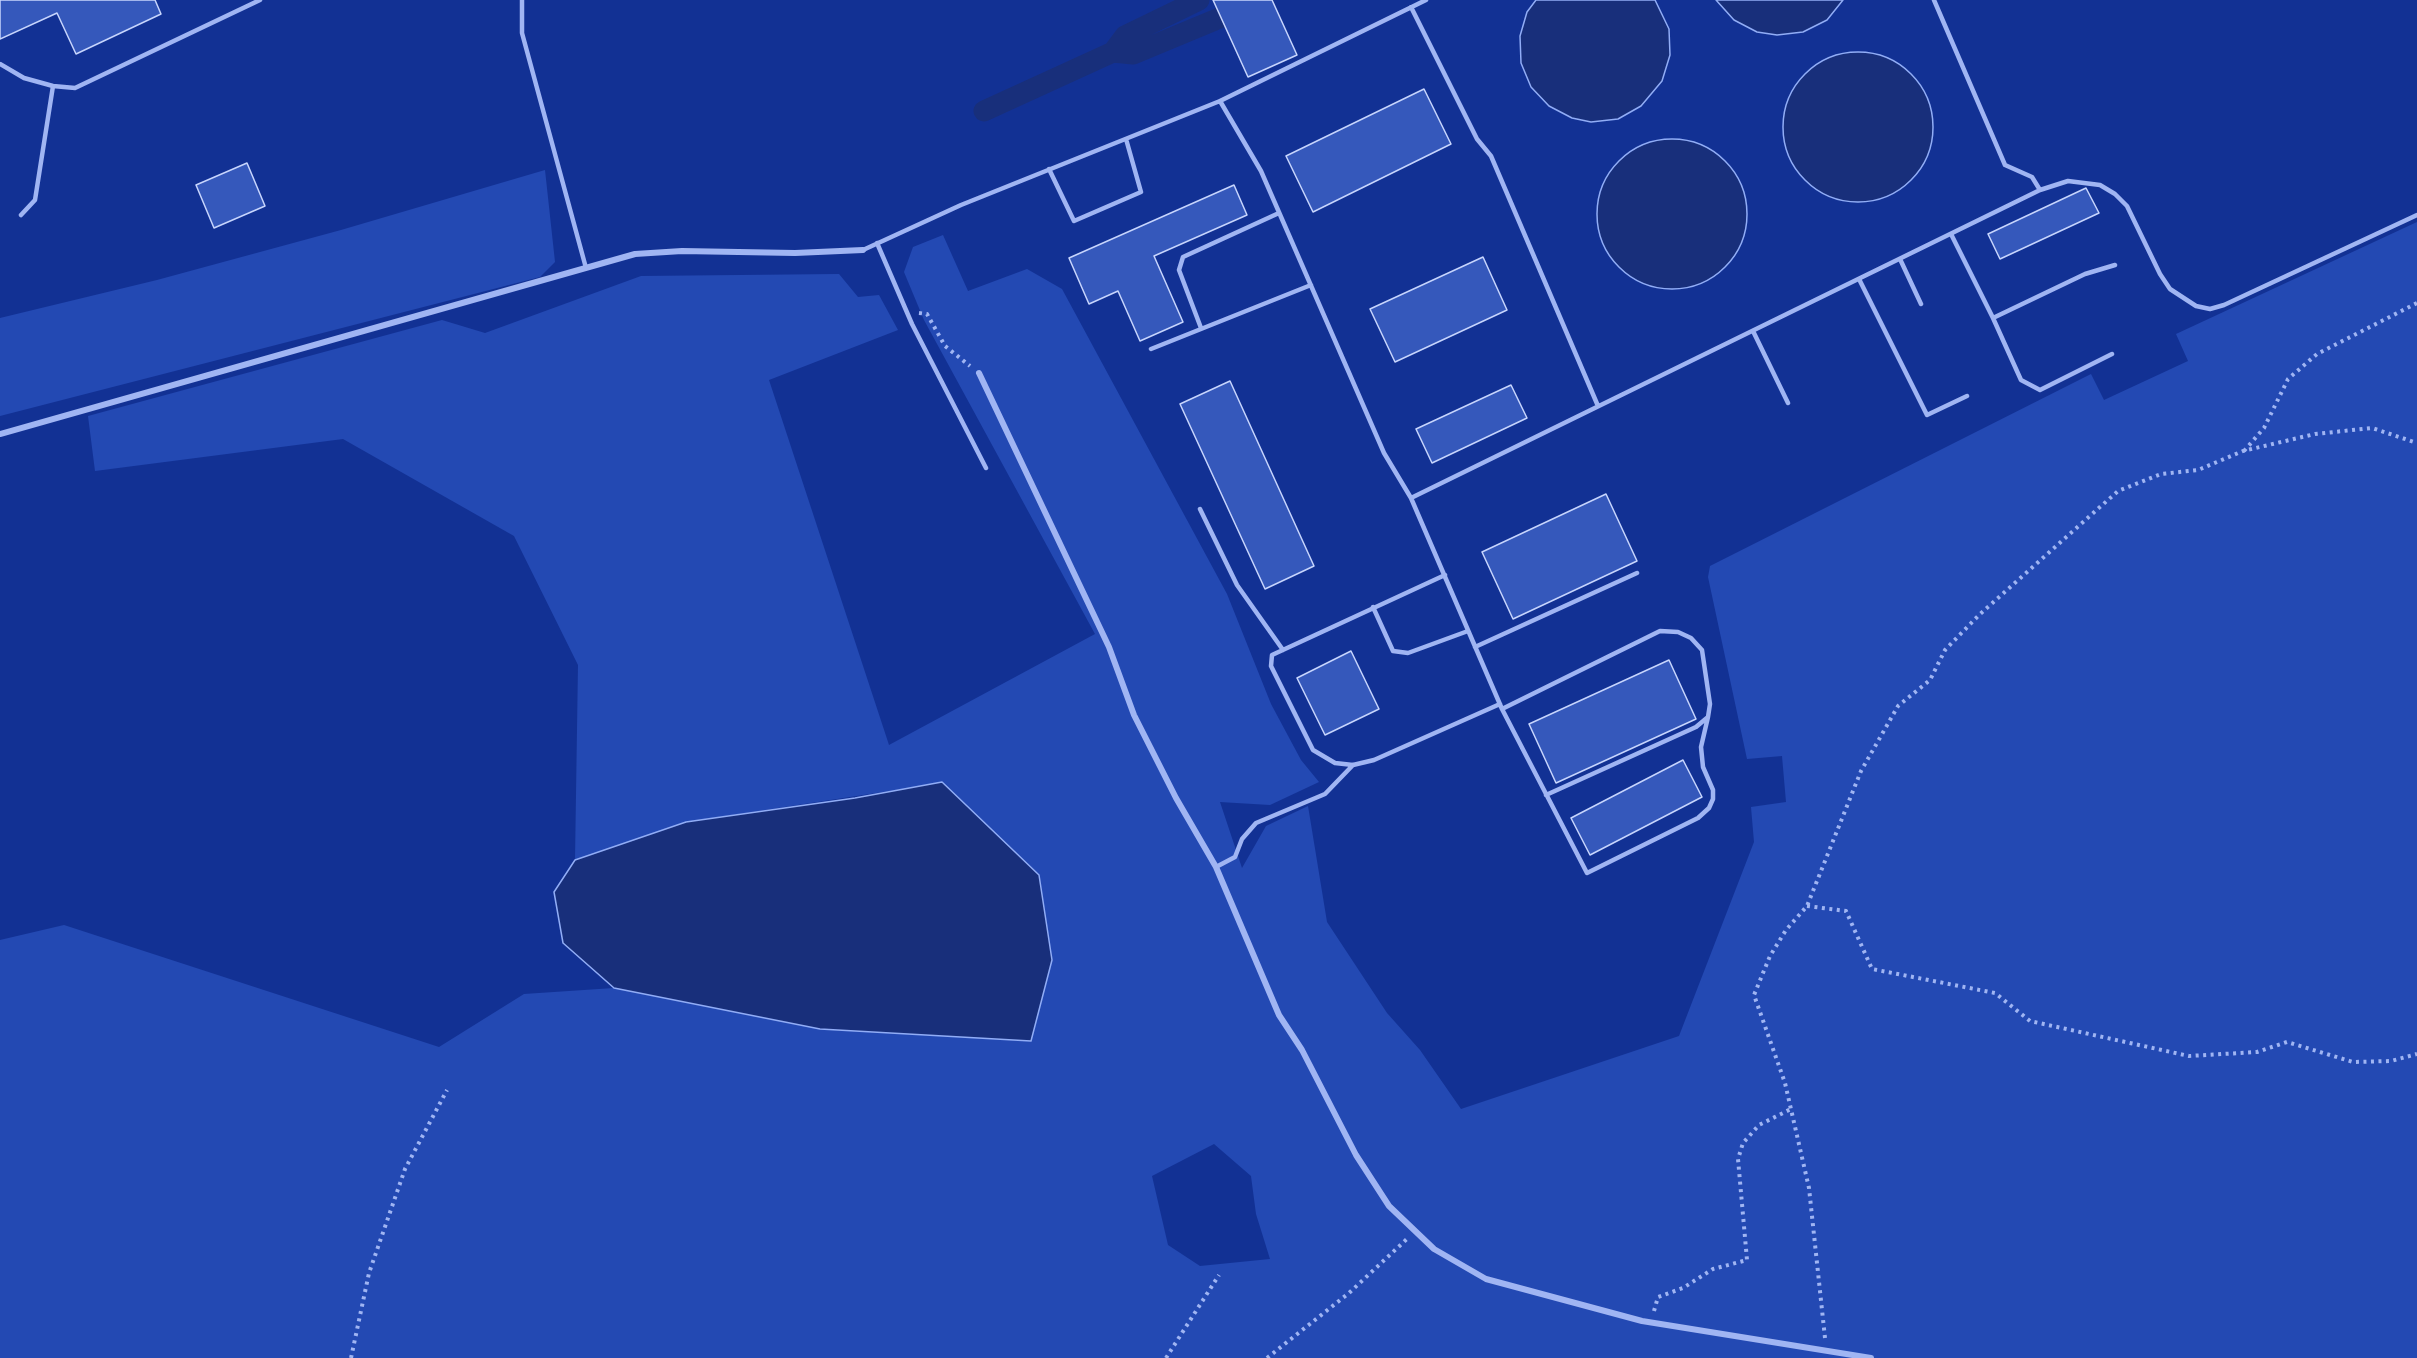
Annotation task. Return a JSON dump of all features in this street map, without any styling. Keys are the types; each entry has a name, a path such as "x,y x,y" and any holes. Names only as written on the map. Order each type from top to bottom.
{"street":[{"path":"0,434 635,254 682,251 795,253 863,250"},
{"path":"979,373 1109,647 1134,715 1176,798 1216,867 1279,1015 1302,1050 1356,1155 1389,1206 1434,1249 1486,1279 1650,1322 1871,1358"}],"lane":[{"path":"0,64 24,78 53,86 75,88 260,0"},
{"path":"522,0 522,33 586,268"},
{"path":"863,250 961,205 1220,101 1426,0"},
{"path":"1934,0 2005,165 2032,177 2040,190"},
{"path":"1411,7 1477,139 1491,156 1598,406"},
{"path":"21,215 35,200 53,86"},
{"path":"1220,101 1261,171 1384,453 1411,498 1445,575 1501,706 1587,873 1698,818 1709,808 1713,799 1713,790 1703,768 1701,747 1710,704 1702,650 1691,638 1678,632 1660,631 1501,706 1374,760 1353,765 1335,763 1313,750 1271,666 1272,655 1445,575"},
{"path":"1049,169 1074,221 1141,192 1126,139"},
{"path":"1411,498 2040,190 2068,181 2100,186 2115,194 2127,206 2160,274 2170,289 2196,306 2210,309 2224,305 2417,214"},
{"path":"1201,328 1179,270 1183,257 1279,213"},
{"path":"1951,234 2021,380 2040,390 2112,354"},
{"path":"877,243 906,312 986,468"},
{"path":"1900,259 1921,304"},
{"path":"1993,318 2085,274 2115,265"},
{"path":"1859,279 1927,415 1967,396"},
{"path":"1151,349 1311,285"},
{"path":"1753,331 1788,403"},
{"path":"1200,509 1238,585 1283,650"},
{"path":"1476,647 1637,573"},
{"path":"1373,608 1393,651 1408,653 1468,631"},
{"path":"1546,795 1695,728 1708,717"},
{"path":"1216,867 1235,857 1242,839 1256,823 1325,794 1353,765"}],"path":[{"path":"2243,451 2265,428 2288,379 2317,354 2417,303"},
{"path":"906,312 927,314 945,346 979,373"},
{"path":"1827,1351 1809,1188 1785,1083 1754,995 1770,956 1785,930 1808,906 1861,771 1898,706 1930,680 1945,650 1980,614 2118,491 2162,474 2198,470 2243,451 2315,434 2372,428 2417,443"},
{"path":"1808,906 1846,911 1872,969 1995,993 2030,1021 2189,1056 2258,1052 2287,1042 2353,1062 2391,1062 2417,1054"},
{"path":"351,1358 369,1273 405,1169 447,1090"},
{"path":"1650,1322 1658,1297 1683,1288 1713,1269 1747,1260 1738,1159 1740,1151 1743,1143 1759,1125 1791,1109"},
{"path":"1267,1358 1349,1293 1415,1231"},
{"path":"1166,1358 1219,1275"}],"shaded area":[{"path":"1536,0 1655,0 1669,29 1670,55 1662,81 1641,106 1618,119 1591,122 1572,118 1549,106 1531,87 1521,63 1520,36 1527,12"},
{"path":"1716,0 1843,0 1827,20 1803,32 1777,35 1757,32 1734,20"},
{"path":"1858,52 1873,53 1887,58 1911,74 1927,98 1932,112 1932,142 1927,156 1911,180 1887,196 1873,201 1858,202 1843,201 1829,196 1805,180 1789,156 1784,142 1783,127 1784,112 1789,98 1805,74 1829,58 1843,53"},
{"path":"1672,139 1687,140 1701,145 1725,161 1741,185 1746,199 1746,229 1741,243 1725,267 1701,283 1687,288 1672,289 1657,288 1643,283 1619,267 1603,243 1598,229 1597,214 1598,199 1603,185 1619,161 1643,145 1657,140"},
{"path":"545,170 555,262 540,277 0,416 0,318 157,280 341,230"},
{"path":"2417,222 2417,1358 0,1358 0,940 64,925 439,1047 524,994 614,988 820,1029 1031,1041 942,783 686,822 575,860 578,665 514,536 343,439 95,471 88,416 442,320 485,333 641,276 839,274 858,297 879,295 898,330 769,380 889,745 1095,634 924,320 904,272 913,247 943,235 968,291 1027,269 1062,289 1227,594 1271,704 1301,760 1319,782 1270,805 1220,802 1242,868 1266,826 1308,806 1327,922 1387,1013 1420,1050 1461,1109 1679,1036 1754,842 1751,807 1786,802 1782,756 1747,759 1708,577 1710,566 2091,374 2104,400 2188,361 2176,334","holes":["1214,1144 1251,1176 1256,1214 1270,1259 1200,1266 1168,1245 1152,1176"]},
{"path":"942,782 1039,875 1052,960 1031,1041 820,1029 614,988 563,943 554,892 575,860 686,822 855,798"}],"building":[{"path":"0,0 155,0 161,14 76,54 57,13 0,39"},
{"path":"1213,0 1272,0 1297,55 1248,77"},
{"path":"1424,89 1451,144 1313,212 1286,156"},
{"path":"247,163 265,206 214,228 196,185"},
{"path":"1234,185 1247,215 1154,256 1183,322 1140,341 1118,291 1089,304 1069,258"},
{"path":"2086,188 2099,213 2000,259 1988,234"},
{"path":"1483,257 1507,310 1395,362 1370,309"},
{"path":"1230,381 1314,566 1265,589 1180,404"},
{"path":"1511,385 1527,418 1432,463 1416,429"},
{"path":"1606,494 1637,561 1513,619 1482,552"},
{"path":"1351,651 1379,709 1325,735 1297,678"},
{"path":"1669,660 1696,719 1556,783 1529,724"},
{"path":"1683,760 1702,797 1590,855 1571,818"}],"waterway":[{"path":"984,111 1113,52 1125,36 1199,0"},
{"path":"1113,52 1133,54 1263,0"}]}
